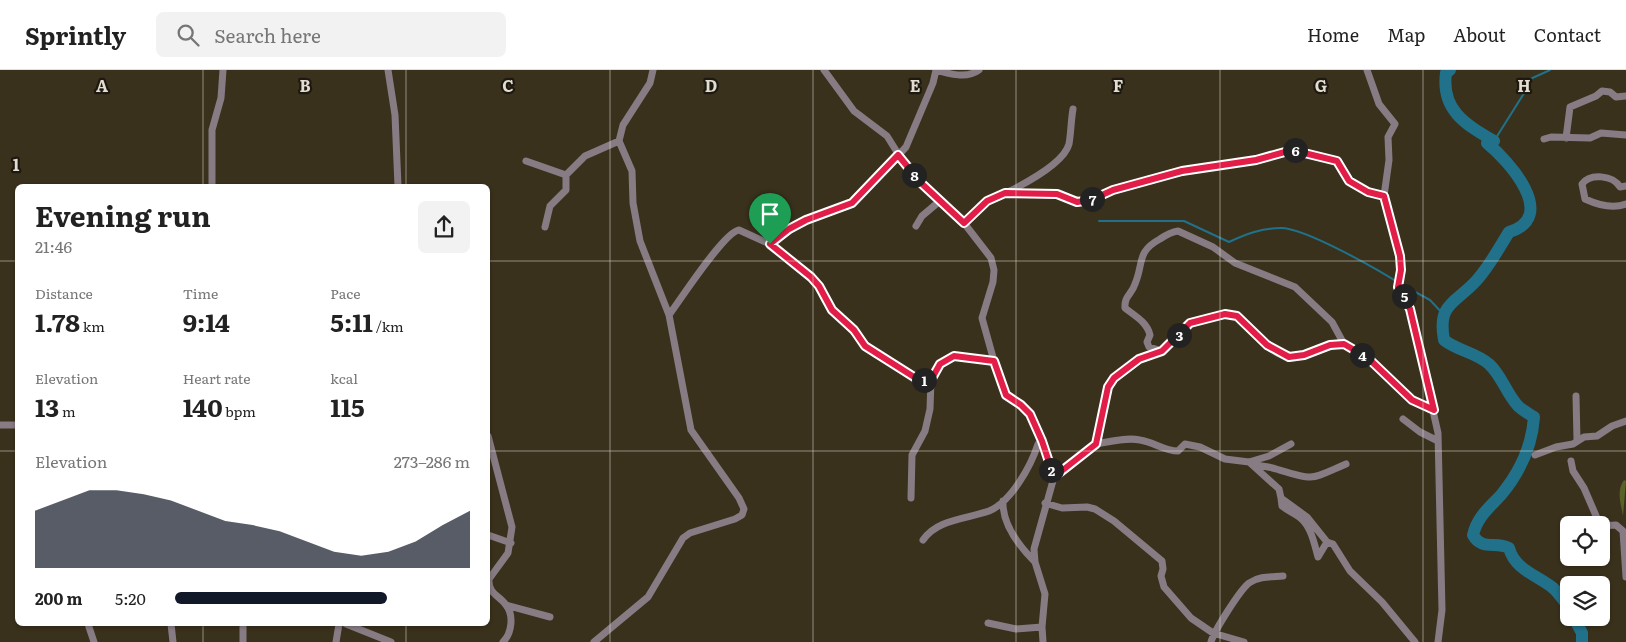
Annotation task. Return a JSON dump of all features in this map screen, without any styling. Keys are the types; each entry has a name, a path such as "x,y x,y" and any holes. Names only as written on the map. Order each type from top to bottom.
{"street":[{"path":"212,184 212,130 221,98 223,70"},
{"path":"388,70 395,115 398,184"},
{"path":"594,642 648,597 683,538 690,533 735,519 742,515 744,510 740,498 691,430 669,314 640,241 633,203 632,171 619,141 623,125 650,83 653,70"},
{"path":"824,70 858,115 887,136 898,155 920,182 964,223 991,258 994,270 993,282 982,318 994,361 1006,395 1030,414 1042,441 1054,477"},
{"path":"770,244 789,229 806,220 852,203 898,155 909,139 933,83 936,70 957,74 970,74 978,70"},
{"path":"1367,70 1379,104 1396,124 1388,137 1389,160 1384,196 1400,256 1401,270 1398,287 1410,309 1434,410 1438,440 1442,610 1438,642"},
{"path":"1566,138 1570,107 1596,96 1602,91 1610,92 1616,97 1626,96"},
{"path":"964,223 987,201 1043,172 1066,150 1069,144 1073,109"},
{"path":"1544,139 1551,137 1590,138 1600,133 1626,135"},
{"path":"545,227 550,206 566,190 566,175 585,156 619,141"},
{"path":"1005,193 1057,194 1077,202 1091,200 1113,190 1182,171 1256,160 1296,150 1337,161 1349,181 1368,192 1384,196"},
{"path":"526,162 566,175"},
{"path":"1626,186 1620,187 1617,182 1604,176 1585,181 1582,184 1585,199 1609,206 1626,204"},
{"path":"916,226 922,216 941,200"},
{"path":"669,314 717,248 732,232 746,231 770,244 811,277 819,286 832,310 854,330 865,346 914,377 931,380"},
{"path":"1162,351 1149,347 1146,342 1150,335 1149,330 1144,323 1125,308 1124,303 1126,297 1135,286 1144,251 1148,246 1178,231 1213,247 1235,263 1296,288 1332,322 1344,344 1368,358 1412,400 1434,410"},
{"path":"1096,444 1106,395 1111,382 1139,359 1162,351 1190,323 1225,314 1237,316 1271,348 1289,357 1304,355 1330,345 1344,344"},
{"path":"911,498 912,455 925,431 930,408 931,380 940,364 954,356 994,361"},
{"path":"1576,396 1577,440"},
{"path":"1403,418 1420,432 1438,440"},
{"path":"1535,455 1577,440 1597,436 1612,426 1626,421"},
{"path":"0,425 15,425"},
{"path":"1035,562 1036,536 1054,477 1096,444 1137,439 1154,443 1164,449 1178,451 1185,444 1200,447 1225,459 1249,462 1300,478 1312,478 1346,464"},
{"path":"490,443 511,518 511,543 508,553 490,578"},
{"path":"923,540 927,534 954,520 991,510 1002,501 1022,477 1034,458 1038,444"},
{"path":"1249,462 1269,456 1291,444"},
{"path":"1571,461 1573,472 1584,488 1597,516"},
{"path":"1249,462 1279,489 1282,506 1297,515 1307,528 1316,545 1318,557 1326,542"},
{"path":"1282,498 1307,517 1326,542 1332,544 1358,581 1382,602 1415,642"},
{"path":"1002,501 1003,514 1008,525 1035,562 1045,594 1042,626 1043,642"},
{"path":"1045,503 1062,508 1087,507 1095,509 1137,539 1162,560 1164,569 1161,576 1167,590 1196,623 1213,633 1244,642"},
{"path":"1610,526 1619,526 1624,534 1626,577"},
{"path":"490,536 511,543"},
{"path":"1211,642 1213,633 1241,591 1249,583 1259,578 1283,576"},
{"path":"490,587 496,597 506,605 550,617"},
{"path":"503,642 507,638 511,620 506,605"},
{"path":"988,623 1016,629 1042,626"},
{"path":"89,626 94,642"},
{"path":"171,626 173,642"},
{"path":"243,626 243,642"},
{"path":"336,642 339,626"},
{"path":"351,626 391,642"}],"green space":[{"path":"1624,480 1626,481 1623,516 1620,489"}],"waterway":[{"path":"1450,70 1446,73 1445,86 1451,106 1465,122 1494,141 1487,143 1507,162 1517,175 1530,202 1530,214 1523,225 1509,232 1485,270 1450,305 1443,318 1444,340 1489,364 1518,406 1534,417 1531,438 1519,468 1501,495 1480,518 1473,535 1481,543 1509,548 1512,556 1521,567 1547,583 1560,596"},
{"path":"1494,141 1526,90 1528,80 1550,70"},
{"path":"1099,221 1184,221 1229,242 1261,230 1274,228 1292,230 1324,242 1402,285"},
{"path":"1408,288 1430,300 1444,315"},
{"path":"1578,626 1582,633 1582,642"}],"route":[{"path":"1292,150 1325,157 1339,163 1349,181 1368,192 1384,196 1400,256 1401,270 1398,287 1410,309 1419,354 1434,410 1428,409 1412,400 1368,358 1344,344 1330,345 1304,355 1289,357 1276,352 1267,345 1237,316 1225,314 1190,323 1162,351 1139,359 1125,372 1114,378 1108,387 1096,444 1054,477 1042,441 1030,414 1021,405 1010,399 1002,390 994,361 961,355 954,356 940,364 931,380 920,380 914,377 898,366 884,360 865,346 854,330 832,310 819,286 811,277 770,244 789,229 814,216 852,203 898,155 920,182 964,223 981,205 1005,193 1040,192 1057,194 1077,202 1091,200 1106,192 1182,171 1256,160 1292,150"}]}
